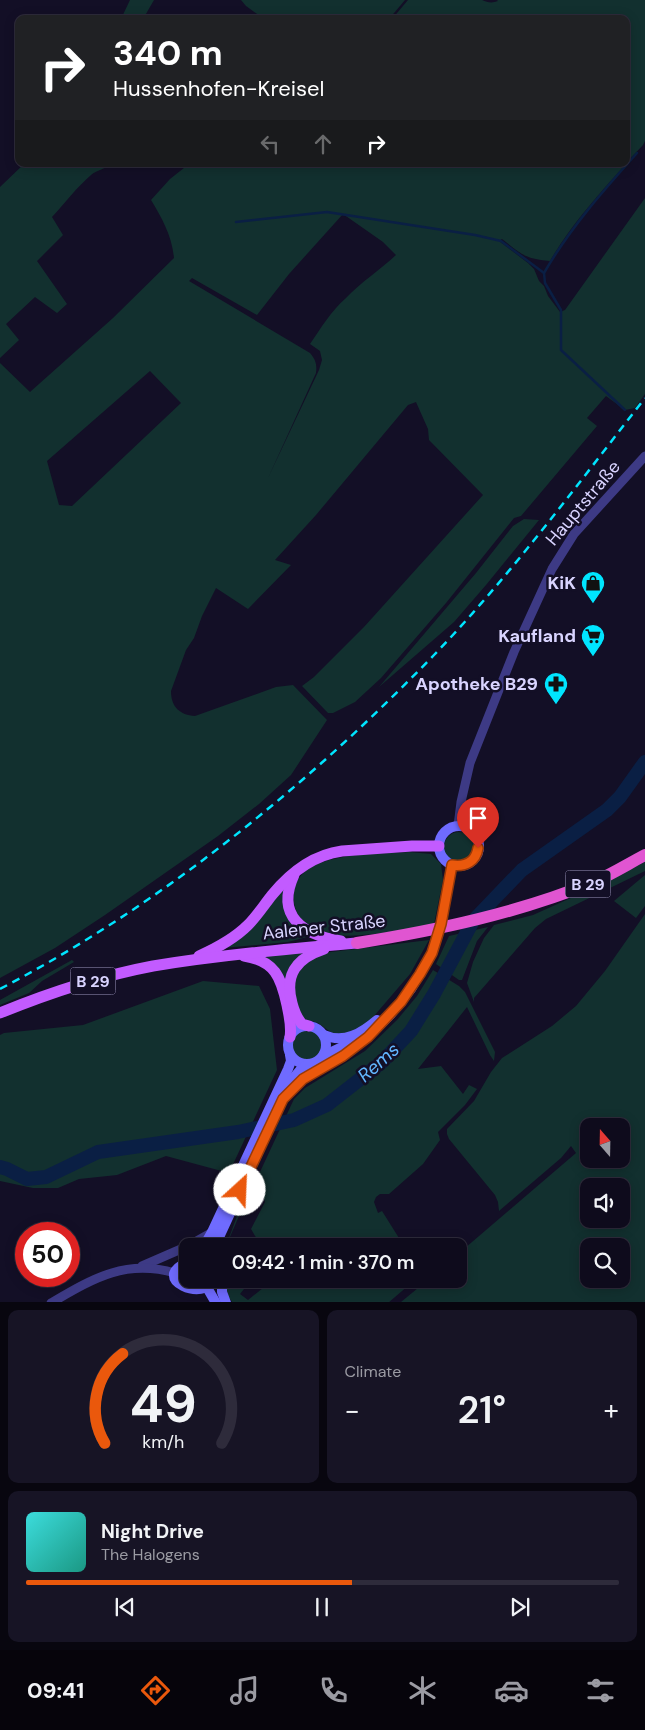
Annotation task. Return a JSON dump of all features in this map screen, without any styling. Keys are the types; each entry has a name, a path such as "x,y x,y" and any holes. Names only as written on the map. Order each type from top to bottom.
{"highway":[{"name":"Aalener Straße","path":"357,943 413,934 506,913 595,881 645,855"}],"main road":[{"path":"458,826 470,830 475,835 478,848 470,863 458,866 452,865 442,858 439,846 442,834 452,827 458,826"},
{"path":"189,961 218,947 240,932 258,913 272,894 295,872 313,859 331,853 395,847 439,846"},
{"path":"277,1103 303,1079 368,1037 401,1002 432,953 439,932 452,865"},
{"path":"295,872 288,894 288,905 298,924 306,931 328,939 357,943"},
{"path":"324,1036 338,1039 350,1037 361,1032 376,1021 403,989 439,932"},
{"name":"Aalener Straße","path":"0,1013 77,985 151,967 235,955 357,943"},
{"path":"323,1056 326,1045 324,1036 318,1029 302,1024 294,1010 289,989 291,974 295,967 307,957 335,945"},
{"path":"211,1238 216,1233 259,1148 277,1103 290,1061 288,1042 290,1037 290,1020 278,975 272,967 264,962 250,957 235,955"},
{"path":"290,1037 298,1028 309,1026"},
{"path":"290,1054 298,1062 314,1063 323,1056 375,1030"},
{"path":"216,1238 248,1152 297,1073 308,1064"},
{"path":"216,1233 217,1238"},
{"path":"179,1267 176,1273 175,1283 180,1292 189,1298 203,1300 210,1288"},
{"path":"222,1288 226,1302"},
{"path":"209,1291 216,1302"}],"street":[{"name":"Hauptstraße","path":"458,826 460,802 470,763 514,652 552,569 574,534 645,456"},
{"path":"205,1238 216,1233"},
{"path":"138,1268 179,1250"},
{"path":"51,1302 107,1274 123,1269 157,1269 176,1273"}],"green space":[{"path":"130,0 154,0 145,15 123,15"},
{"path":"241,0 405,0 392,15 258,15"},
{"path":"408,0 482,0 494,2 497,0 645,0 645,141 643,145 630,159 630,15 395,15"},
{"path":"21,167 106,167 93,173 52,217 63,235 37,261 67,304 57,313 35,297 6,324 19,340 0,358 0,187"},
{"path":"185,167 623,167 576,223 550,261 529,257 502,239 499,241 534,269 548,296 560,312 565,310 645,198 645,394 635,408 625,410 606,396 587,418 597,426 521,516 514,518 446,603 381,678 355,702 333,713 328,713 302,686 314,677 364,627 483,495 429,440 428,429 416,402 408,405 316,515 275,560 291,565 248,609 216,588 202,616 194,638 186,650 171,691 171,697 177,709 185,714 195,716 276,687 293,685 327,720 291,775 259,804 218,836 105,915 55,948 0,978 0,363 30,392 113,318 174,258 169,235 163,220 151,200 170,179","holes":["343,214 383,242 396,255 336,308 310,344 320,351 322,360 319,370 268,478 316,373 315,360 310,353 189,281 192,278 257,315 289,274","150,371 181,403 72,506 59,505 47,461"]},
{"path":"524,519 539,520 454,622 379,687 476,573 513,526"},
{"path":"459,832 469,837 474,847 469,857 459,862 449,857 444,847 449,837"},
{"path":"409,852 431,854 441,864 443,880 434,924 392,932 340,936 316,932 308,927 299,916 294,903 295,885 304,873 318,864 336,858 356,855"},
{"path":"645,862 645,871 546,919 535,928 474,998 474,1002 467,983 473,962 484,938 494,925 533,915"},
{"path":"645,875 645,906 636,918 614,901"},
{"path":"287,884 286,896 311,936 288,942 223,948"},
{"path":"645,914 645,1302 401,1302 418,1288 467,1288 467,1246 576,1153 571,1146 561,1158 499,1211 495,1195 449,1139 447,1129 474,1101 491,1072 502,1058 552,1026 576,1006 605,971"},
{"path":"488,927 477,941 462,980 459,980 436,964 449,936"},
{"path":"429,940 410,974 368,1023 347,1033 338,1034 332,1033 318,1023 305,1019 297,1012 293,984 302,965 323,953"},
{"path":"305,951 295,961 285,979 264,958 274,953"},
{"path":"72,960 74,962 42,981 29,993 0,1005 0,1000"},
{"path":"433,970 459,986 465,992 495,1052 494,1061 467,1007 418,1069 441,1066 463,1094 469,1085 477,1089 465,1105 438,1132 440,1140 423,1164 389,1194 380,1194 376,1197 374,1202 378,1213 382,1211 399,1238 256,1238 251,1229 265,1202 262,1194 253,1187 294,1099 305,1088 365,1051 397,1020 417,996"},
{"path":"203,981 259,986 270,1009 277,1070 229,1173 166,1156 117,1175 79,1179 58,1188 33,1188 0,1181 0,1035 4,1033 83,1025"},
{"path":"307,1030 313,1031 321,1039 321,1051 313,1059 307,1060 301,1059 293,1051 292,1045 293,1039 301,1031"},
{"path":"247,1196 251,1198 252,1208 247,1215 239,1216 229,1238 237,1216 235,1216 236,1206 241,1199"},
{"path":"227,1288 243,1288 240,1294 248,1300 263,1288 406,1288 389,1302 232,1302 228,1296"}],"waterway":[{"path":"630,161 637,153"},
{"path":"544,273 576,225 625,167"},
{"path":"236,222 327,212 475,235 501,241 544,273 545,283 561,310 561,350 625,410"},
{"name":"Rems","path":"0,1167 27,1179 46,1177 98,1152 238,1132 294,1120 327,1105 382,1062 411,1031 434,994 473,921 522,870 607,810 620,797 645,762"}],"railway":[{"path":"0,989 60,956 175,881 284,796 335,750 386,703 462,625 543,529 645,398"}],"place":[{"name":"KiK","path":"593,604"},
{"name":"Kaufland","path":"593,657"},
{"name":"Apotheke B29","path":"556,705"}],"route":[{"path":"240,1190 283,1099 303,1079 360,1044 391,1014 411,989 432,953 441,924 452,865 458,866 470,863 478,848"}]}
